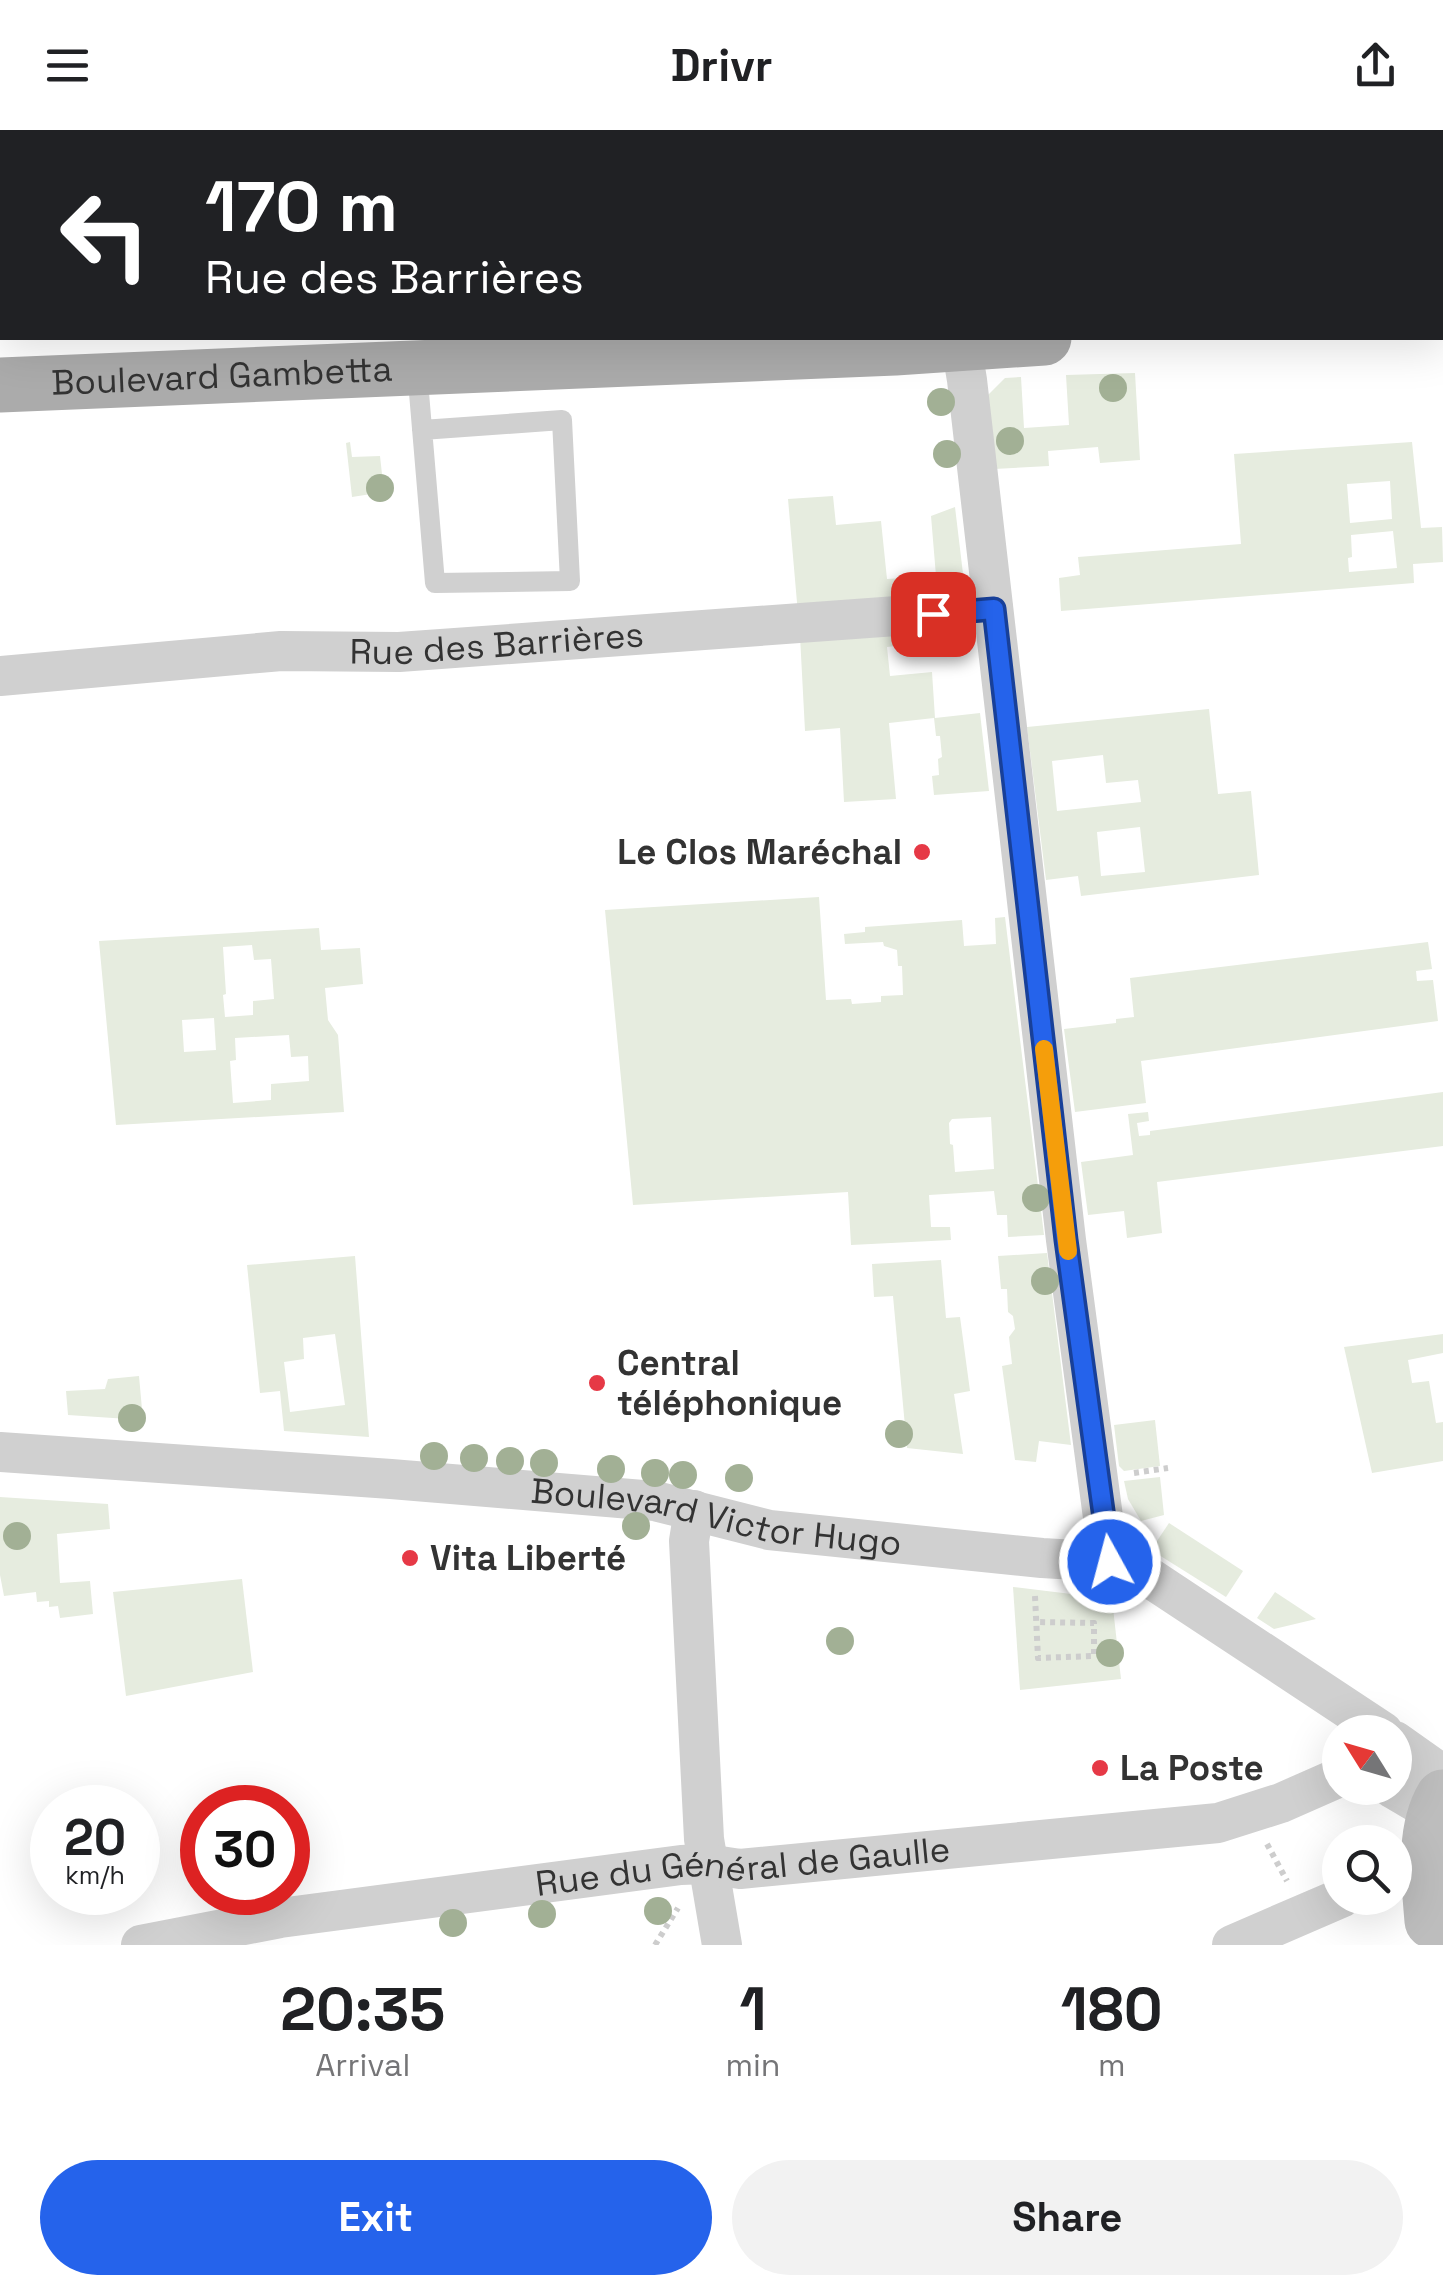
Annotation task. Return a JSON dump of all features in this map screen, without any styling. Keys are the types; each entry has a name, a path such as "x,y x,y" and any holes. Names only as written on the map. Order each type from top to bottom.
{"main road":[{"name":"Boulevard Gambetta","path":"0,385 989,340"}],"street":[{"path":"961,341 1066,1240 1110,1562"},
{"name":"Rue des Barrières","path":"0,676 281,652 399,652 994,609"},
{"name":"Boulevard Victor Hugo","path":"0,1452 655,1501 768,1530 1110,1562 1150,1578 1354,1715"},
{"path":"694,1510 689,1542 697,1879 722,1945"},
{"name":"Rue du Général de Gaulle","path":"140,1945 254,1934 528,1885 681,1865 697,1879 740,1869 1218,1823 1268,1808 1322,1785"},
{"name":"Boulevard Victor Hugo","path":"1411,1805 1429,1848"},
{"path":"1232,1945 1322,1906"}],"lane":[{"path":"417,367 422,430 435,583 570,580 562,420 422,430"}],"path":[{"path":"1118,1475 1168,1468"},
{"path":"1034,1590 1038,1658 1094,1656 1094,1623 1036,1622"},
{"path":"1262,1834 1289,1884"},
{"path":"654,1945 697,1879"}],"shaded area":[{"path":"1135,373 1140,460 1100,463 1098,447 1048,451 1049,466 994,469 985,398 1005,378 1021,377 1024,428 1069,425 1066,375"},
{"path":"350,442 352,457 380,456 384,492 352,497 346,443"},
{"path":"1412,442 1421,528 1442,527 1443,562 1413,564 1414,583 1061,611 1059,578 1080,575 1078,557 1241,544 1234,454","holes":["1390,481 1392,519 1350,523 1347,484","1393,531 1397,568 1349,572 1351,535"]},
{"path":"833,496 836,525 881,521 887,579 936,576 931,516 955,507 964,582 949,604 798,614 788,499"},
{"path":"956,625 971,637 887,647 890,676 932,672 935,718 980,713 989,791 934,795 932,776 939,775 938,759 942,757 934,718 889,723 896,799 844,802 840,728 805,731 800,636"},
{"path":"1209,709 1218,794 1251,791 1259,875 1081,896 1078,876 1046,880 1027,727","holes":["1103,755 1106,783 1138,780 1141,802 1057,811 1052,761","1140,827 1145,872 1101,876 1097,832"]},
{"path":"819,897 826,1000 851,999 852,1004 881,1002 881,996 903,995 902,966 898,966 897,950 883,942 845,944 844,934 865,932 865,927 962,920 964,946 996,944 995,918 1005,917 1044,1235 1008,1237 1007,1215 997,1215 994,1191 929,1195 931,1227 950,1227 951,1240 851,1245 848,1192 633,1205 605,910","holes":["991,1117 994,1169 955,1172 950,1144 952,1119"]},
{"path":"319,928 321,950 360,948 363,984 325,988 328,1020 338,1035 344,1112 116,1125 99,941","holes":["252,945 254,960 271,959 274,999 253,1001 253,1015 225,1017 223,947","214,1018 216,1050 184,1052 182,1020","289,1035 291,1057 308,1056 309,1081 271,1084 271,1100 233,1103 230,1061 236,1060 235,1038"]},
{"path":"1428,942 1432,969 1416,971 1417,981 1433,980 1438,1021 1141,1061 1146,1103 1075,1112 1064,1029 1134,1017 1130,978"},
{"path":"1443,1092 1443,1146 1157,1182 1162,1233 1127,1238 1124,1211 1088,1215 1081,1162 1133,1155 1128,1114 1148,1112 1149,1121 1137,1123 1139,1136 1150,1135 1150,1131"},
{"path":"1047,1253 1071,1445 1039,1441 1036,1462 1015,1460 1002,1366 1012,1364 1009,1337 1015,1329 1013,1316 1008,1312 1007,1289 1001,1289 998,1256"},
{"path":"355,1256 369,1437 284,1431 280,1391 260,1393 247,1265","holes":["335,1334 345,1405 290,1412 284,1362 304,1359 303,1338"]},
{"path":"941,1260 946,1318 960,1317 970,1391 954,1394 963,1454 907,1448 893,1296 874,1297 872,1264"},
{"path":"1443,1334 1443,1353 1408,1360 1412,1383 1429,1381 1436,1423 1443,1422 1443,1461 1372,1473 1344,1347"},
{"path":"139,1376 143,1420 68,1415 66,1391 105,1389 108,1379"},
{"path":"1155,1420 1160,1466 1124,1471 1119,1466 1114,1425"},
{"path":"1160,1477 1164,1515 1141,1521 1128,1499 1124,1481"},
{"path":"0,1497 108,1504 110,1529 57,1534 60,1583 90,1581 93,1614 60,1618 58,1606 49,1607 49,1601 37,1602 36,1592 4,1596 0,1575"},
{"path":"1169,1523 1243,1571 1226,1597 1151,1550"},
{"path":"242,1579 253,1672 126,1696 113,1592"},
{"path":"1013,1587 1112,1599 1121,1679 1020,1690"},
{"path":"1275,1592 1316,1619 1274,1629 1257,1618"}],"slow traffic":[{"path":"1044,1049 1068,1251"}],"place":[{"name":"Le Clos Maréchal","path":"922,852"},
{"name":"Central téléphonique","path":"597,1383"},
{"name":"Vita Liberté","path":"410,1558"},
{"name":"La Poste","path":"1100,1768"}],"route":[{"path":"933,614 994,609 1066,1240 1110,1562"}]}
